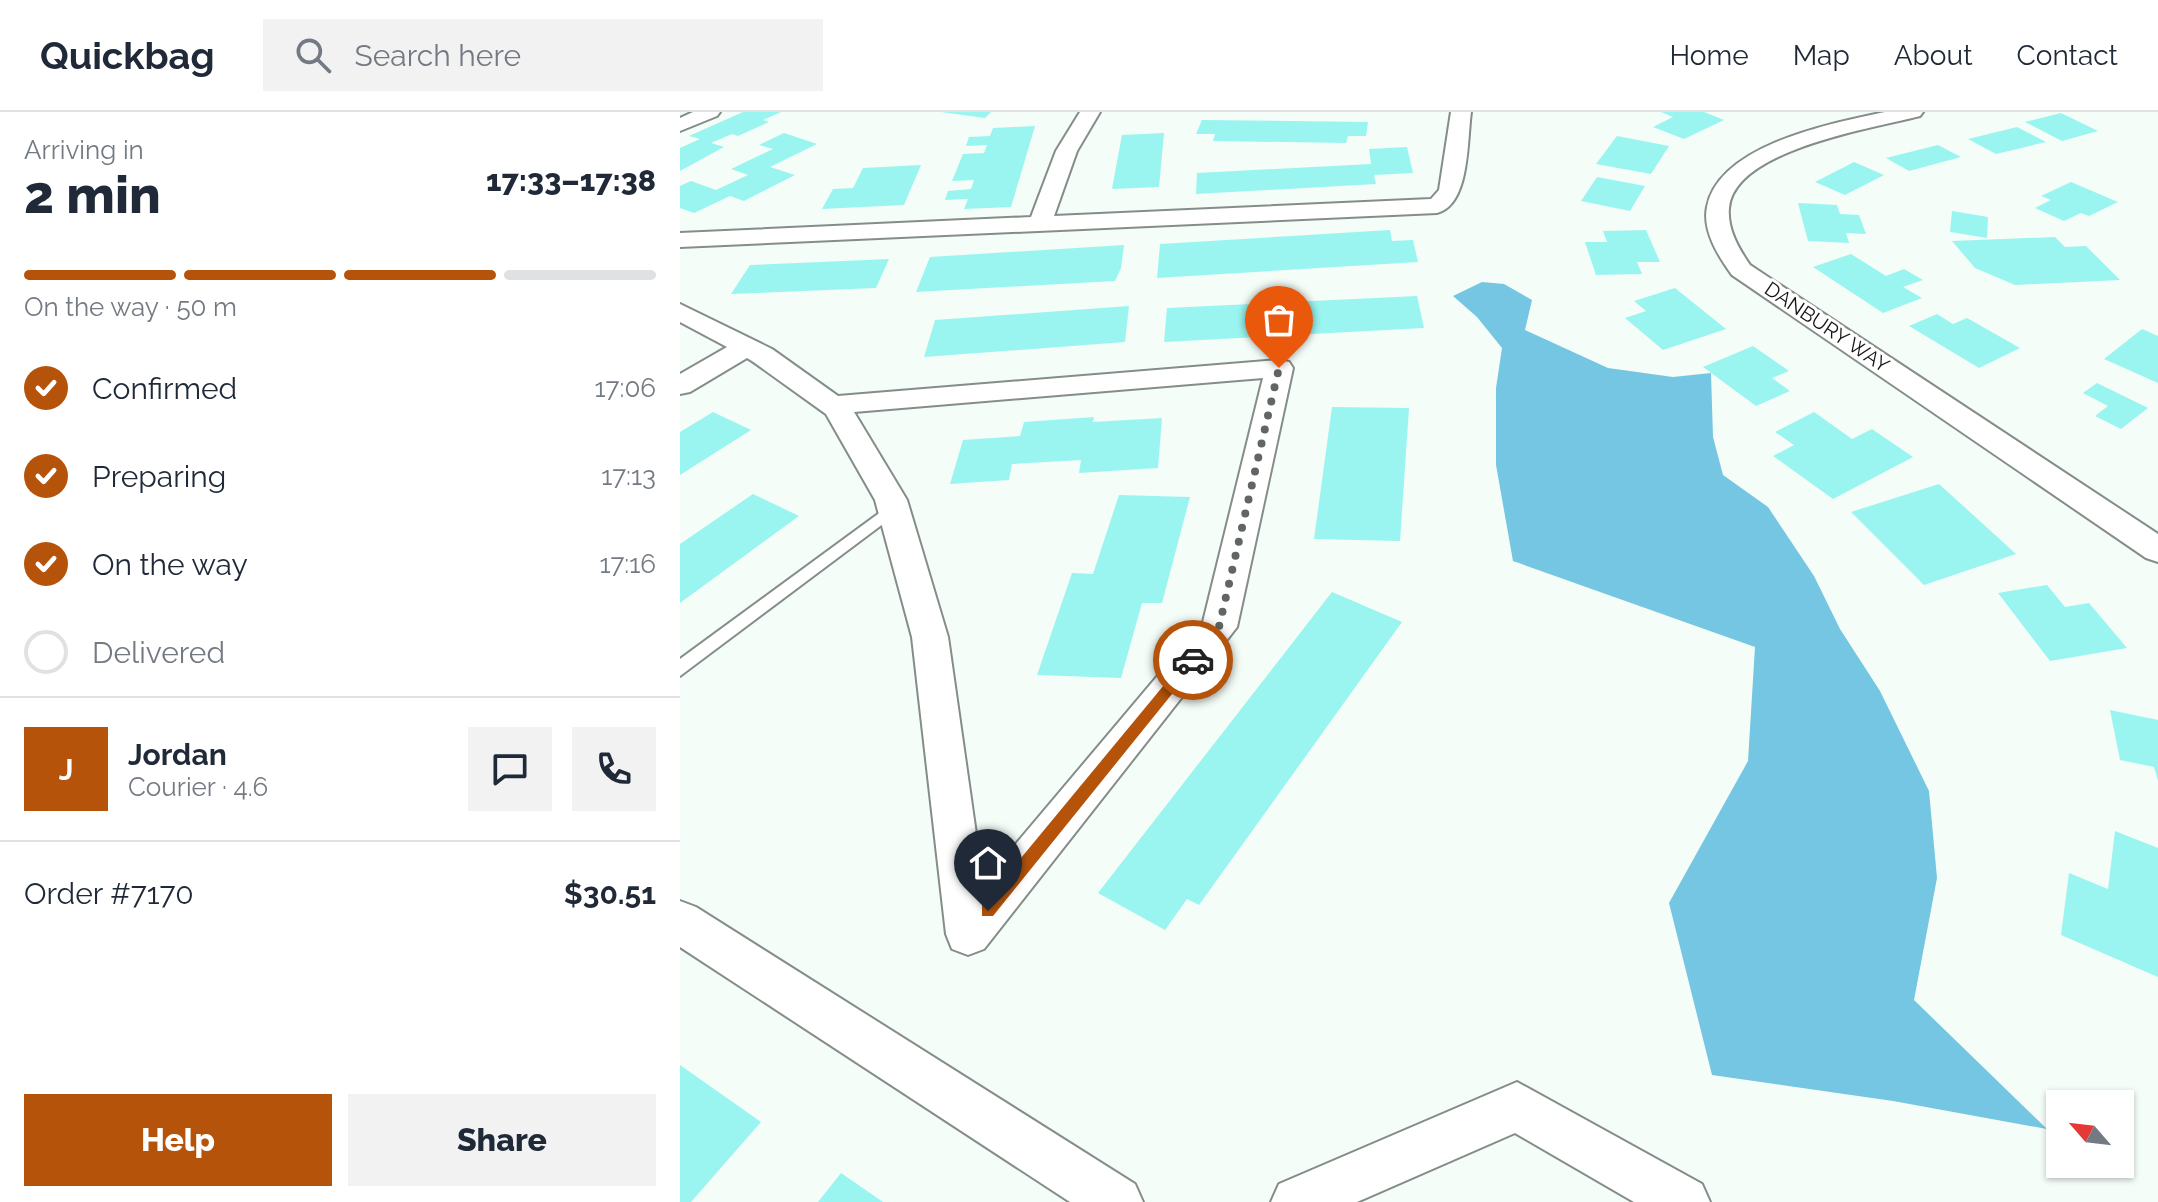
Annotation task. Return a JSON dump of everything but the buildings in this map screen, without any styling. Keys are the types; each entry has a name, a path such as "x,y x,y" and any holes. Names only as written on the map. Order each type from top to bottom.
{"street":[{"path":"680,125 710,112"},
{"path":"1040,224 1069,147 1080,124 1090,112"},
{"path":"680,240 1437,206 1450,192 1461,112"},
{"name":"DANBURY WAY","path":"1913,112 1805,138 1751,162 1733,174 1721,196 1721,236 1741,270 2154,541"},
{"path":"680,312 747,347 832,405 893,508 930,637 968,934 1219,627 1279,368 832,405"},
{"path":"680,386 747,347"},
{"path":"680,922 1117,1202"},
{"path":"1297,1202 1517,1107 1684,1202"}],"lane":[{"path":"680,669 893,508"}],"water":[{"path":"1482,282 1504,284 1532,300 1525,330 1608,368 1673,377 1711,373 1713,437 1723,475 1768,507 1814,576 1840,629 1880,691 1929,791 1937,878 1914,1000 2046,1129 1893,1101 1712,1075 1669,903 1748,761 1755,647 1513,561 1496,465 1496,388 1502,348 1477,317 1453,296"}],"way so far":[{"path":"1193,660 1219,627 1279,368"}],"route":[{"path":"988,911 1193,660"}]}
